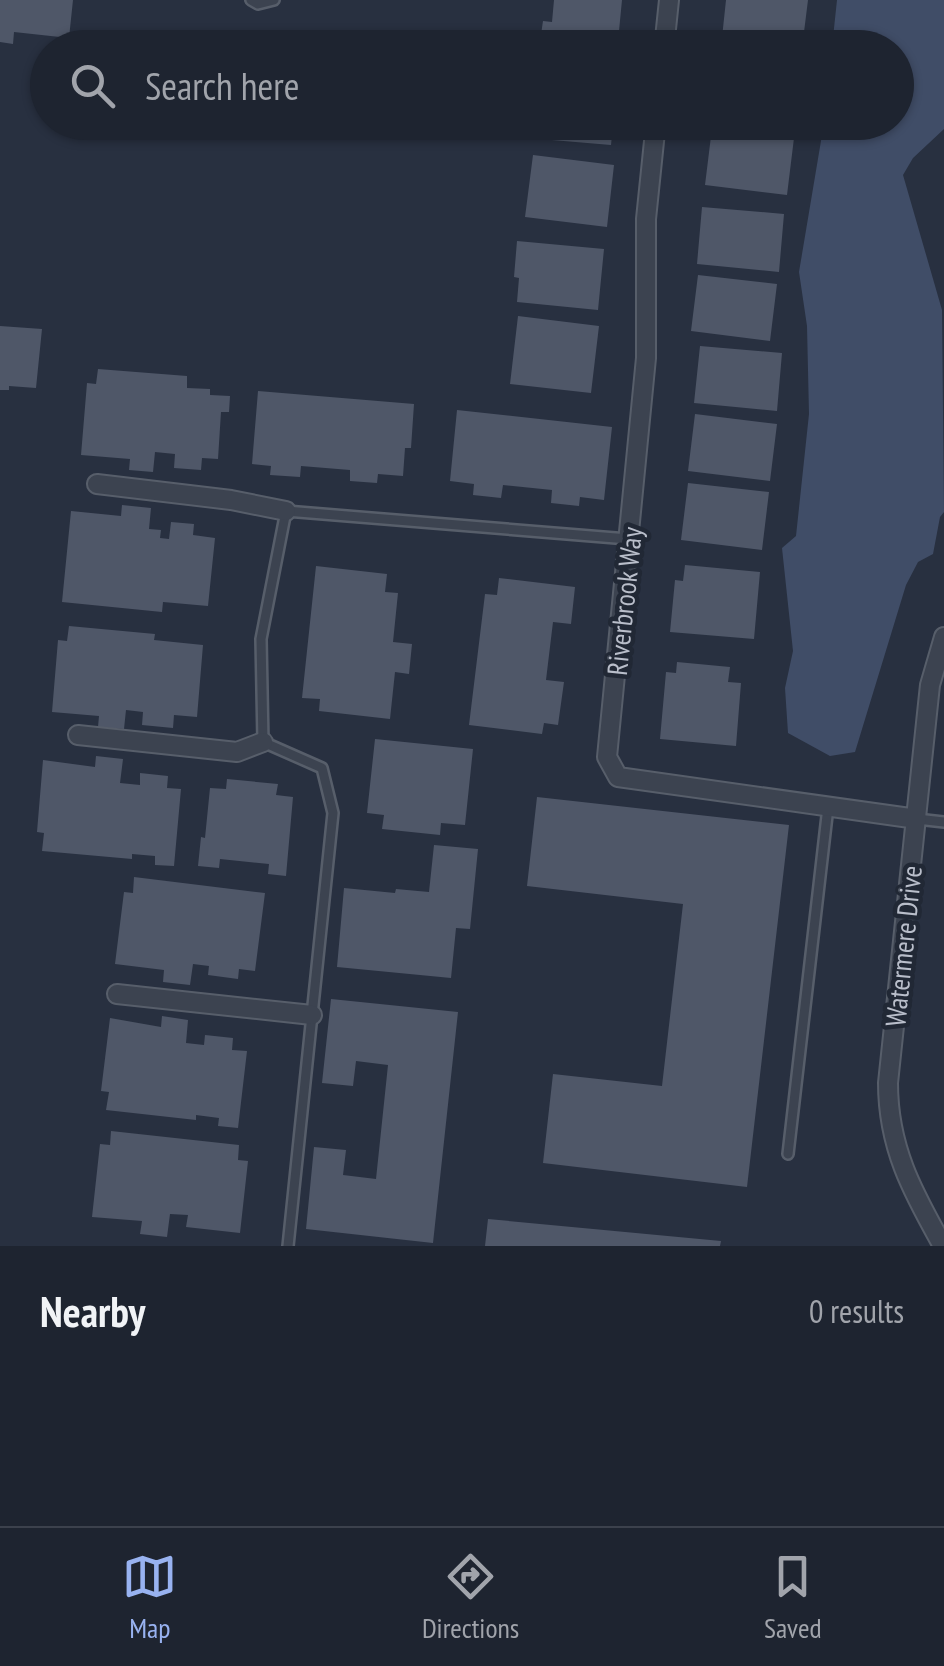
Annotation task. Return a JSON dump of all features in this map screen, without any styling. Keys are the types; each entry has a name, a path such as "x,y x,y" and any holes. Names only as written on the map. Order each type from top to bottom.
{"street":[{"path":"666,30 669,0"},
{"name":"Riverbrook Way","path":"654,140 646,218 646,358 607,757 618,777 916,819"},
{"path":"97,484 232,500 286,511"},
{"name":"Watermere Drive","path":"943,1246 916,1200 896,1152 888,1114 888,1082 930,686 944,638"},
{"path":"78,735 237,752 263,742"},
{"path":"117,994 312,1015"}],"lane":[{"path":"251,0 258,4 274,0"},
{"path":"288,1246 333,813 322,768 263,742 262,639 286,511 630,539"},
{"path":"788,1154 828,806"},
{"path":"916,819 944,822"}],"water":[{"path":"837,0 944,0 944,129 913,158 903,175 942,310 944,512 933,554 918,562 906,585 855,752 830,756 788,733 785,688 793,651 782,548 796,536 809,414 807,326 799,272 821,140 914,140 914,30 834,30"}],"building":[{"path":"0,0 73,0 70,30 14,32 13,44 0,42"},
{"path":"554,0 622,0 619,30 542,30 543,21 552,22"},
{"path":"726,0 808,0 804,30 723,30"},
{"path":"552,140 612,140 611,145"},
{"path":"711,140 794,140 787,195 705,185"},
{"path":"533,155 614,165 607,227 525,217"},
{"path":"702,207 784,214 779,272 697,264"},
{"path":"517,241 604,249 598,310 517,302"},
{"path":"698,275 777,284 770,341 691,331"},
{"path":"518,316 599,326 591,393 510,384"},
{"path":"0,326 42,329 36,388 9,386 9,390 0,390"},
{"path":"700,346 782,353 777,411 694,403"},
{"path":"98,369 187,376 187,388 210,389 210,395 230,396 229,412 221,412 218,459 202,458 201,470 174,468 175,454 155,452 153,472 129,470 130,459 81,455 87,383 96,384"},
{"path":"258,391 414,404 411,448 405,448 403,476 378,474 377,483 350,481 350,470 301,466 300,477 270,475 271,466 252,464"},
{"path":"457,410 612,427 604,500 580,497 579,506 551,503 552,490 503,485 501,498 473,495 474,484 450,481"},
{"path":"695,414 777,424 770,481 688,471"},
{"path":"688,483 769,492 762,550 681,540"},
{"path":"122,505 151,508 149,529 161,530 160,538 169,539 171,522 194,524 193,535 215,538 208,606 163,602 162,612 62,602 71,511 121,516"},
{"path":"685,565 760,572 754,639 670,632 675,580 683,581"},
{"path":"316,566 387,574 385,592 398,593 393,642 412,644 409,674 395,672 390,719 319,711 320,699 302,698"},
{"path":"499,578 575,587 571,624 553,622 546,680 564,682 558,725 544,723 542,734 469,725 485,594 497,595"},
{"path":"69,626 155,634 154,640 203,645 197,717 174,715 173,728 142,725 143,712 126,710 124,729 98,727 99,716 52,712 58,640 67,641"},
{"path":"677,662 730,667 728,682 741,683 736,746 660,739 666,672 676,673"},
{"path":"375,739 473,749 465,825 441,823 440,835 382,829 384,815 367,813"},
{"path":"96,756 123,759 120,783 140,785 140,773 168,776 167,788 181,789 174,866 155,865 155,856 132,854 132,859 42,851 44,833 37,832 43,760 95,767"},
{"path":"227,779 278,784 276,795 293,797 286,876 268,874 269,864 220,859 219,868 198,866 210,788 226,789"},
{"path":"537,797 789,825 747,1187 543,1163 553,1074 662,1086 683,904 527,886"},
{"path":"434,845 478,849 470,929 456,928 451,978 337,967 344,888 429,892"},
{"path":"134,877 265,893 255,971 239,969 238,979 208,975 209,966 193,964 190,985 163,982 164,970 115,964 124,892 133,893"},
{"path":"331,999 458,1012 433,1243 306,1229 314,1147 346,1150 343,1175 376,1179 388,1065 356,1061 353,1086 322,1083"},
{"path":"162,1016 188,1020 186,1043 204,1045 205,1035 233,1038 232,1050 247,1051 238,1128 218,1126 219,1118 196,1115 196,1120 106,1110 109,1092 101,1091 110,1018 161,1027"},
{"path":"111,1131 239,1145 238,1160 248,1161 240,1233 186,1227 188,1215 170,1214 167,1237 140,1234 142,1221 92,1217 100,1144 110,1145"},
{"path":"488,1219 721,1241 720,1246 485,1246"}]}
